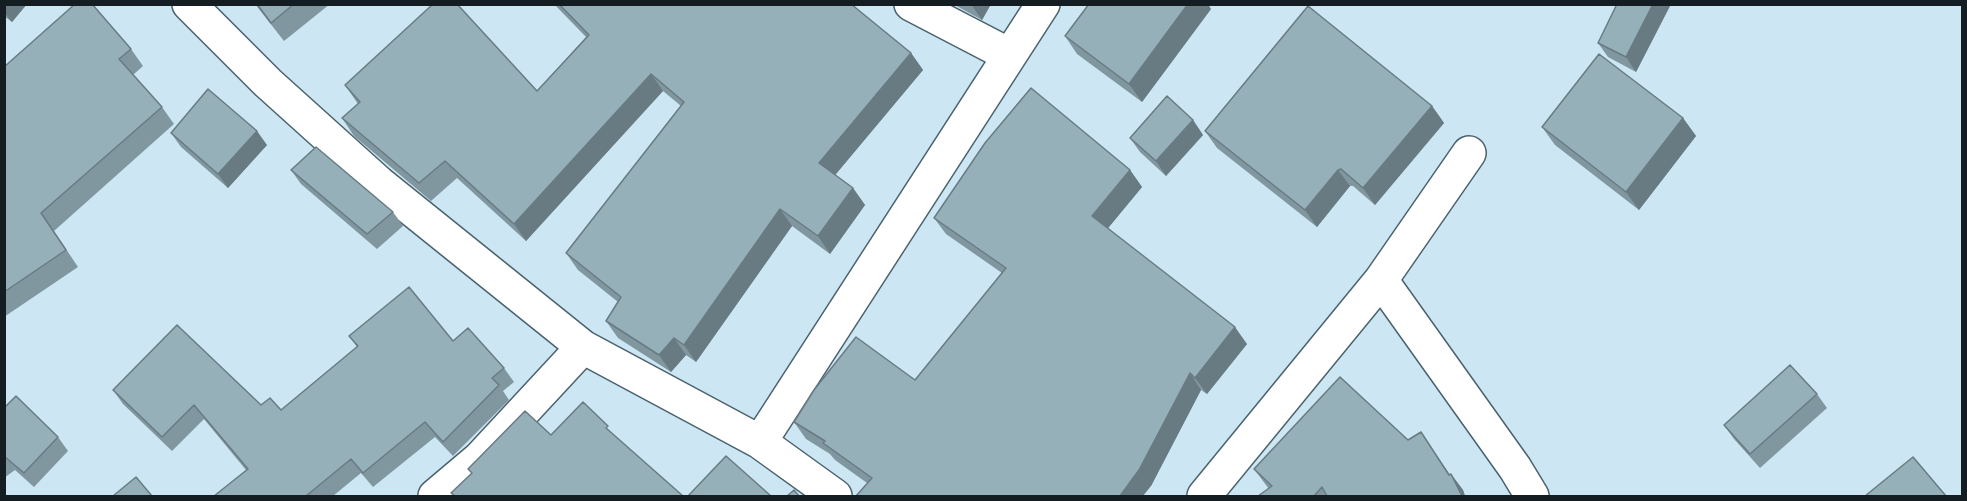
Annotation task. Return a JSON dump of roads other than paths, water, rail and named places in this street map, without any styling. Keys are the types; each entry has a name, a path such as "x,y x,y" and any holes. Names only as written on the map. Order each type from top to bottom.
{"street":[{"path":"189,4 268,83 378,183 583,347 760,442 835,496"},
{"path":"911,4 1009,55"},
{"path":"760,442 1043,4"},
{"path":"1204,496 1381,280 1469,153"},
{"path":"1381,280 1515,468 1532,496"},
{"path":"435,496 480,458 583,347"}]}
